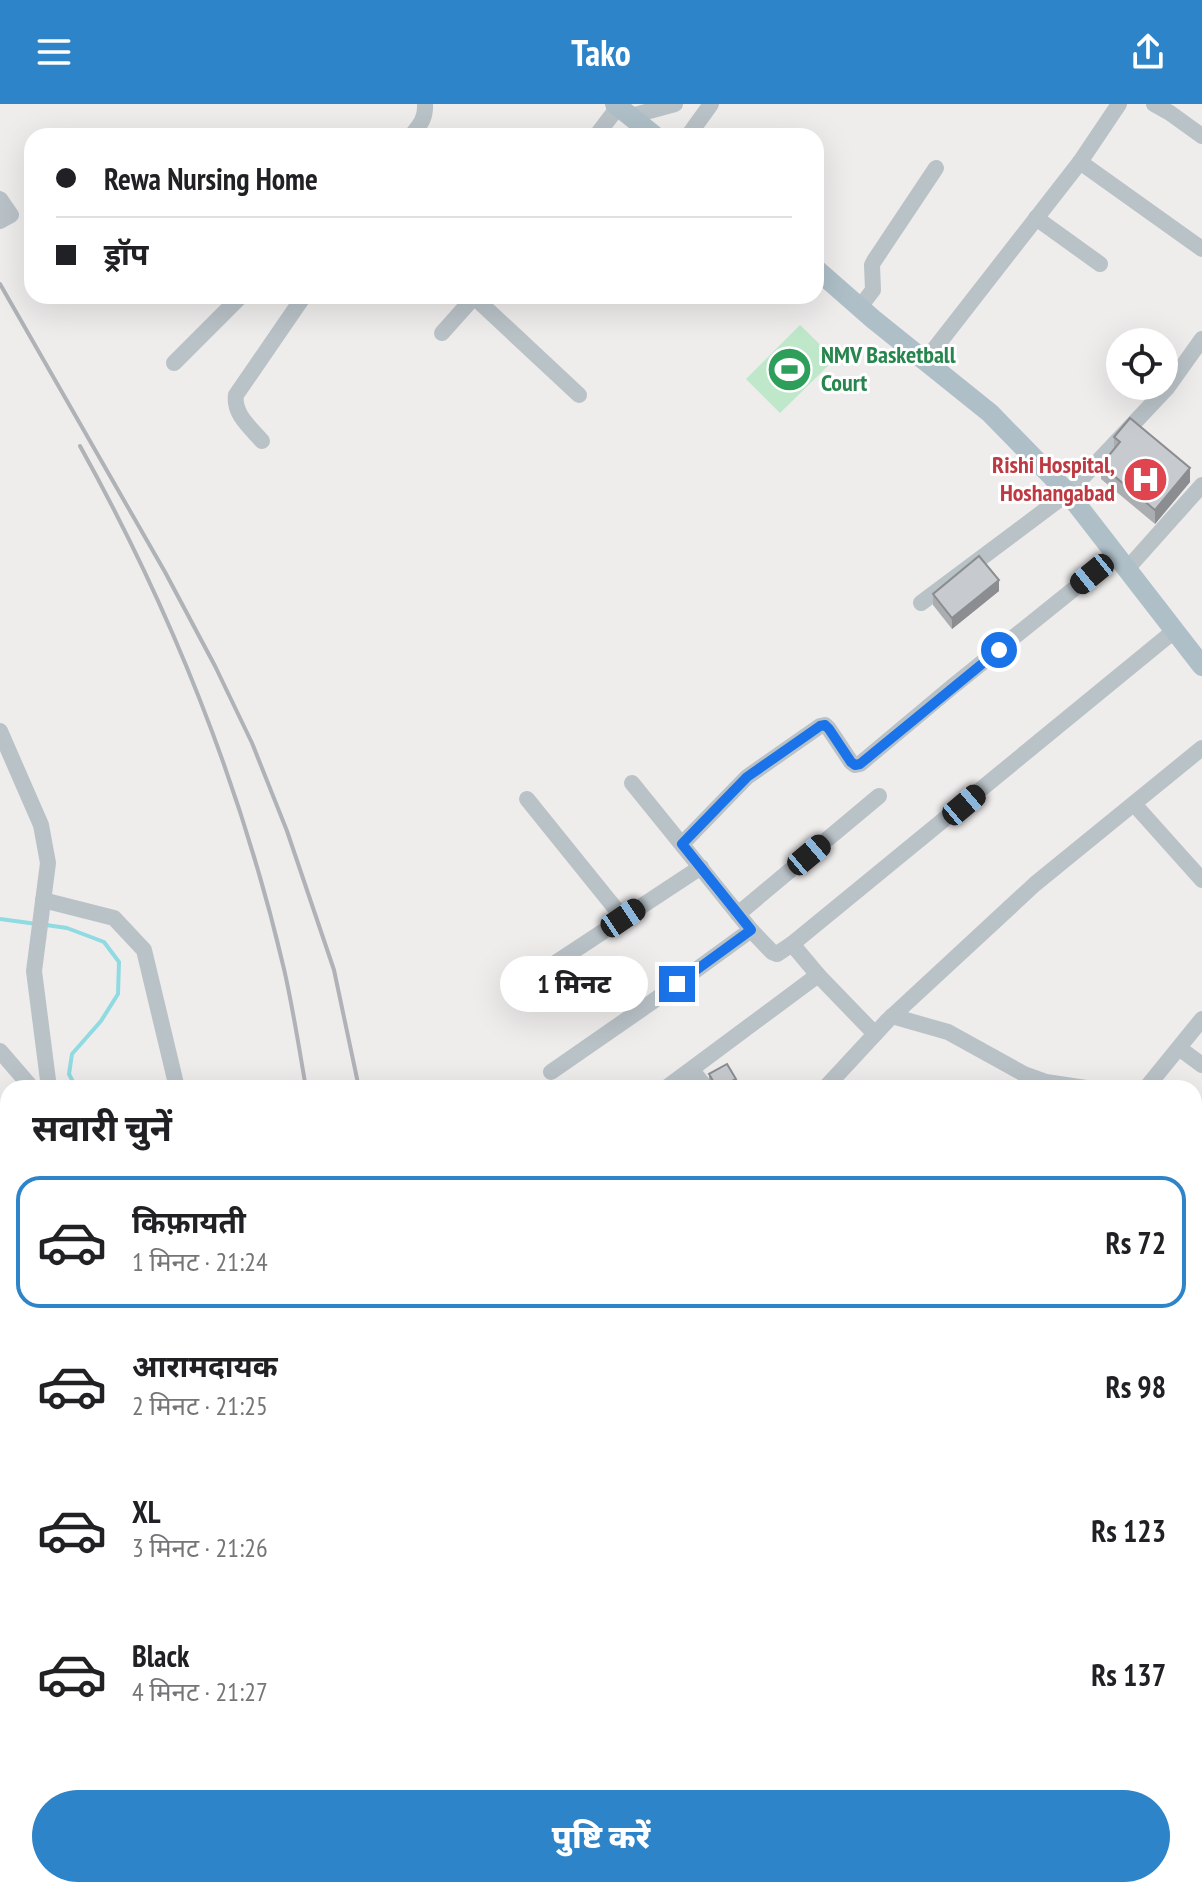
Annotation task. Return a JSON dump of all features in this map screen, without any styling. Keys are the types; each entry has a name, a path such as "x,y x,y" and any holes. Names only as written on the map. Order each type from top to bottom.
{"main road":[{"path":"621,109 645,128"},
{"path":"824,276 990,413 1068,493 1202,666"}],"street":[{"path":"417,128 423,121 425,104"},
{"path":"603,128 621,109 675,104"},
{"path":"694,128 711,104"},
{"path":"925,361 1080,162 1119,104"},
{"path":"1154,104 1202,136"},
{"path":"1080,162 1202,249"},
{"path":"860,307 873,290 871,272 874,261 936,168"},
{"path":"0,199 11,215 0,221"},
{"path":"1036,218 1100,264"},
{"path":"174,363 233,304"},
{"path":"262,441 237,411 236,395 299,304"},
{"path":"442,333 469,304"},
{"path":"482,304 579,395"},
{"path":"921,603 1068,493 1167,388 1202,339"},
{"path":"682,844 747,777 820,726 825,725 829,729 851,762 860,764 952,687 1121,562 1202,485"},
{"path":"632,783 751,930 777,954 1174,631"},
{"path":"0,731 41,825 48,863 34,971 48,1080"},
{"path":"832,1080 892,1016 1035,884 1202,748"},
{"path":"738,914 879,796"},
{"path":"527,799 623,918"},
{"path":"1134,804 1202,880"},
{"path":"522,985 701,867"},
{"path":"42,906 114,918 144,950 175,1080"},
{"path":"551,1072 751,930"},
{"path":"792,944 875,1034"},
{"path":"678,1080 818,975"},
{"path":"892,1016 948,1032 1040,1080"},
{"path":"1153,1080 1202,1019"},
{"path":"1179,1048 1202,1065"},
{"path":"0,1051 25,1080"},
{"path":"692,1070 700,1080"}],"green space":[{"name":"NMV Basketball Court","path":"800,325 835,359 780,413 746,379"}],"building":[{"path":"1130,418 1190,468 1155,510 1101,465 1120,442 1114,437"},
{"path":"979,556 999,580 952,618 933,594"},
{"path":"727,1064 736,1079 712,1080 709,1074"}],"waterway":[{"path":"0,919 37,924"},
{"path":"46,925 67,928 104,942 119,962 118,994 101,1021 72,1054 69,1074 72,1080"}],"railway":[{"path":"0,284 165,572 252,743 287,831 334,970 357,1080"},
{"path":"80,446 144,571 225,766 267,901 284,969 305,1080"}],"place":[{"name":"NMV Basketball Court","path":"790,369"},
{"name":"Rishi Hospital, Hoshangabad","path":"1146,479"}],"route":[{"path":"677,984 751,930 682,844 747,777 820,726 825,725 829,729 851,762 860,764 999,650"}]}
